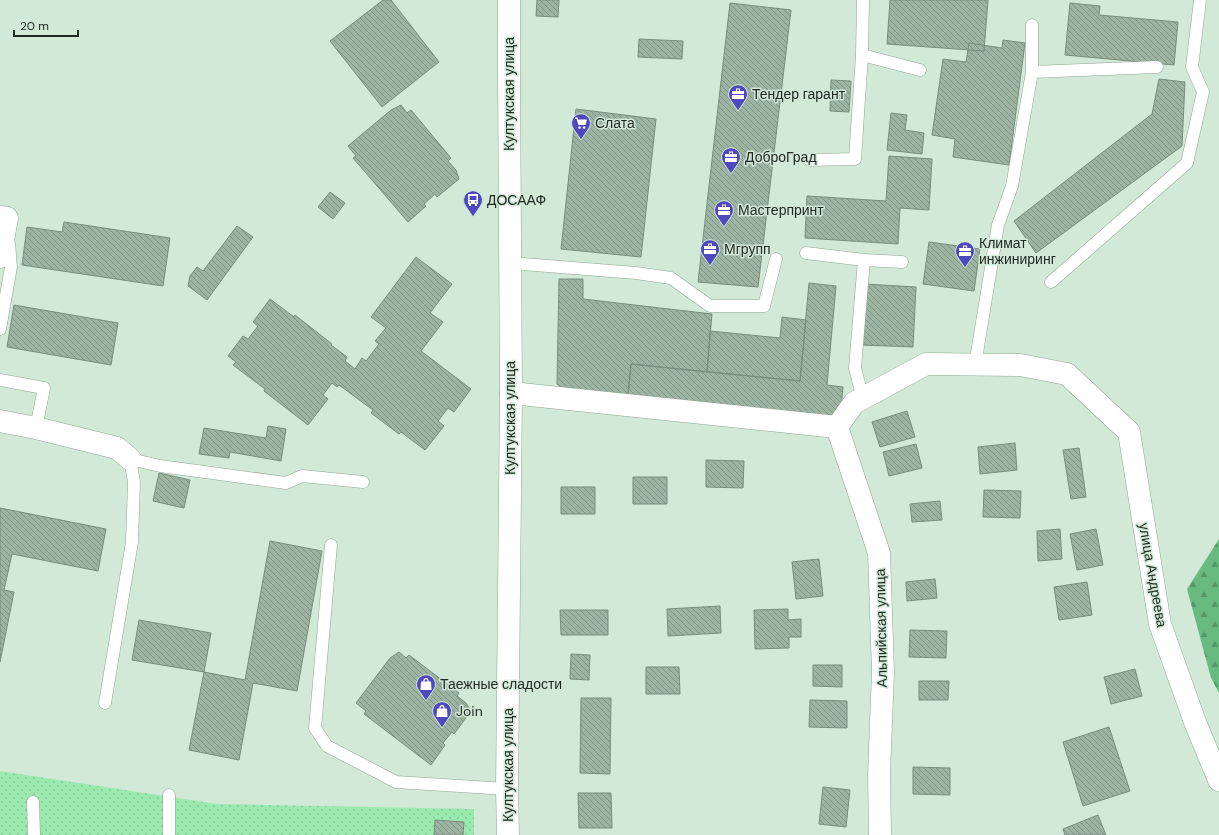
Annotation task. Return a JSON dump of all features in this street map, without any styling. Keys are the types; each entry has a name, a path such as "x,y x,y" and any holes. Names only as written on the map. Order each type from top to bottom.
{"street":[{"name":"Култукская улица","path":"508,835 507,789 511,394 510,0"},
{"path":"0,257 3,217"},
{"path":"511,394 837,427 854,403 926,364 975,365"},
{"name":"улица Андреева","path":"975,365 1020,365 1067,374 1129,432 1160,624 1195,722 1219,780"},
{"path":"0,421 36,428 117,448 130,459"},
{"name":"Альпийская улица","path":"837,427 879,553 884,672 879,774 880,835"}],"lane":[{"path":"810,160 855,159 862,55 862,0"},
{"path":"1051,282 1187,163 1203,92 1192,67 1200,0"},
{"path":"975,365 998,226 1012,186 1032,72 1032,25"},
{"path":"862,55 920,70"},
{"path":"1032,72 1157,67"},
{"path":"0,329 11,267 3,217"},
{"path":"806,253 864,260 902,262"},
{"path":"510,263 636,273 671,278 710,306 764,306 776,259"},
{"path":"863,399 855,368 864,260"},
{"path":"0,380 44,388 36,428"},
{"path":"105,704 132,542 134,482 130,459 160,466 286,483 302,476 363,482"},
{"path":"331,545 315,728 327,746 396,782 507,789"},
{"path":"168,795 170,835"},
{"path":"33,802 34,835"}],"green space":[{"path":"1219,539 1219,693 1211,678 1187,589"},
{"path":"0,771 217,804 474,809 474,835 0,835"}],"building":[{"path":"383,0 391,0 439,62 382,107 330,41"},
{"path":"537,0 559,0 558,17 536,16"},
{"path":"890,0 988,0 984,51 887,44"},
{"path":"730,3 791,10 758,287 698,282"},
{"path":"1070,3 1100,6 1099,15 1178,22 1174,65 1065,55"},
{"path":"639,39 683,41 682,59 638,57"},
{"path":"1003,40 1025,43 1009,165 953,157 955,139 932,135 943,59 966,62 969,43 1002,48"},
{"path":"1159,79 1185,82 1182,146 1036,253 1014,221 1152,114"},
{"path":"831,80 851,81 849,112 830,111"},
{"path":"401,105 407,113 411,110 451,158 448,161 456,170 459,179 437,197 435,194 424,204 426,206 408,222 353,158 356,156 348,146 391,110"},
{"path":"576,109 656,119 641,257 561,249"},
{"path":"891,113 907,115 905,130 924,133 922,154 887,150"},
{"path":"889,156 932,159 929,210 900,208 898,244 805,238 807,196 886,201"},
{"path":"330,192 345,203 333,219 318,207"},
{"path":"64,222 170,238 163,286 22,265 27,227 62,232"},
{"path":"237,226 253,237 207,300 188,286 190,276 197,267 203,271"},
{"path":"929,242 980,249 974,291 923,284"},
{"path":"416,257 452,284 430,313 443,322 421,351 471,389 454,412 448,408 438,421 444,426 425,450 401,432 399,434 371,413 373,410 339,385 337,387 332,383 323,395 328,399 308,425 264,391 265,389 233,365 236,362 228,356 243,336 248,339 258,326 253,322 270,299 294,317 295,315 332,344 331,345 347,357 345,361 355,369 362,358 366,361 379,344 375,341 386,328 371,317"},
{"path":"559,279 583,279 583,299 712,314 707,372 631,364 628,396 568,392 557,384"},
{"path":"809,283 836,286 827,385 843,387 840,417 628,396 631,364 800,381"},
{"path":"865,284 916,287 913,347 862,345"},
{"path":"14,305 118,323 111,365 7,347"},
{"path":"782,317 806,320 800,381 707,372 710,331 780,338"},
{"path":"907,411 915,437 880,447 872,422"},
{"path":"268,426 286,429 281,461 230,452 229,458 199,454 204,428 266,438"},
{"path":"1015,443 1017,470 980,474 978,447"},
{"path":"916,444 922,468 889,476 883,452"},
{"path":"1079,448 1086,497 1071,499 1063,450"},
{"path":"706,460 744,461 743,488 706,487"},
{"path":"159,473 190,480 184,508 153,501"},
{"path":"633,477 667,477 667,504 633,504"},
{"path":"561,487 595,487 595,514 561,514"},
{"path":"984,490 1021,491 1020,518 983,517"},
{"path":"940,501 942,520 912,522 910,504"},
{"path":"0,508 106,529 98,571 12,554 4,590 14,592 0,662"},
{"path":"1060,529 1062,559 1038,561 1037,531"},
{"path":"1096,529 1103,565 1077,570 1070,534"},
{"path":"270,541 322,551 297,691 253,683 239,760 189,750 204,672 245,680"},
{"path":"819,559 823,596 796,599 792,562"},
{"path":"935,579 937,598 907,601 906,582"},
{"path":"1087,582 1092,615 1059,620 1054,587"},
{"path":"720,606 721,633 668,636 667,609"},
{"path":"788,609 788,620 801,619 801,637 789,637 789,648 755,649 754,610"},
{"path":"560,610 608,610 608,635 561,635"},
{"path":"139,620 211,633 204,672 132,660"},
{"path":"910,630 947,631 946,658 909,657"},
{"path":"399,652 406,658 409,655 459,693 457,696 466,703 471,711 454,734 452,732 443,743 445,745 431,765 364,714 366,711 356,703 390,658"},
{"path":"571,654 590,655 589,680 570,679"},
{"path":"813,665 842,665 842,687 813,686"},
{"path":"646,667 679,667 680,694 646,694"},
{"path":"1135,669 1142,696 1111,704 1104,677"},
{"path":"919,681 949,681 948,700 919,700"},
{"path":"581,698 611,698 610,774 580,773"},
{"path":"810,700 847,701 847,728 809,727"},
{"path":"1109,727 1130,791 1083,806 1063,742"},
{"path":"913,767 950,768 950,795 913,794"},
{"path":"823,787 850,790 846,827 819,824"},
{"path":"578,793 611,793 612,828 579,828"},
{"path":"1098,815 1106,835 1065,835 1063,829"},
{"path":"435,820 464,822 463,835 434,835"}],"place":[{"name":"Тендер гарант","path":"738,111"},
{"name":"Слата","path":"581,140"},
{"name":"ДоброГрад","path":"731,174"},
{"name":"ДОСААФ","path":"473,217"},
{"name":"Мастерпринт","path":"724,227"},
{"name":"Мгрупп","path":"710,266"},
{"name":"Климат инжиниринг","path":"965,268"},
{"name":"Таежные сладости","path":"426,701"},
{"name":"Join","path":"442,728"}]}
